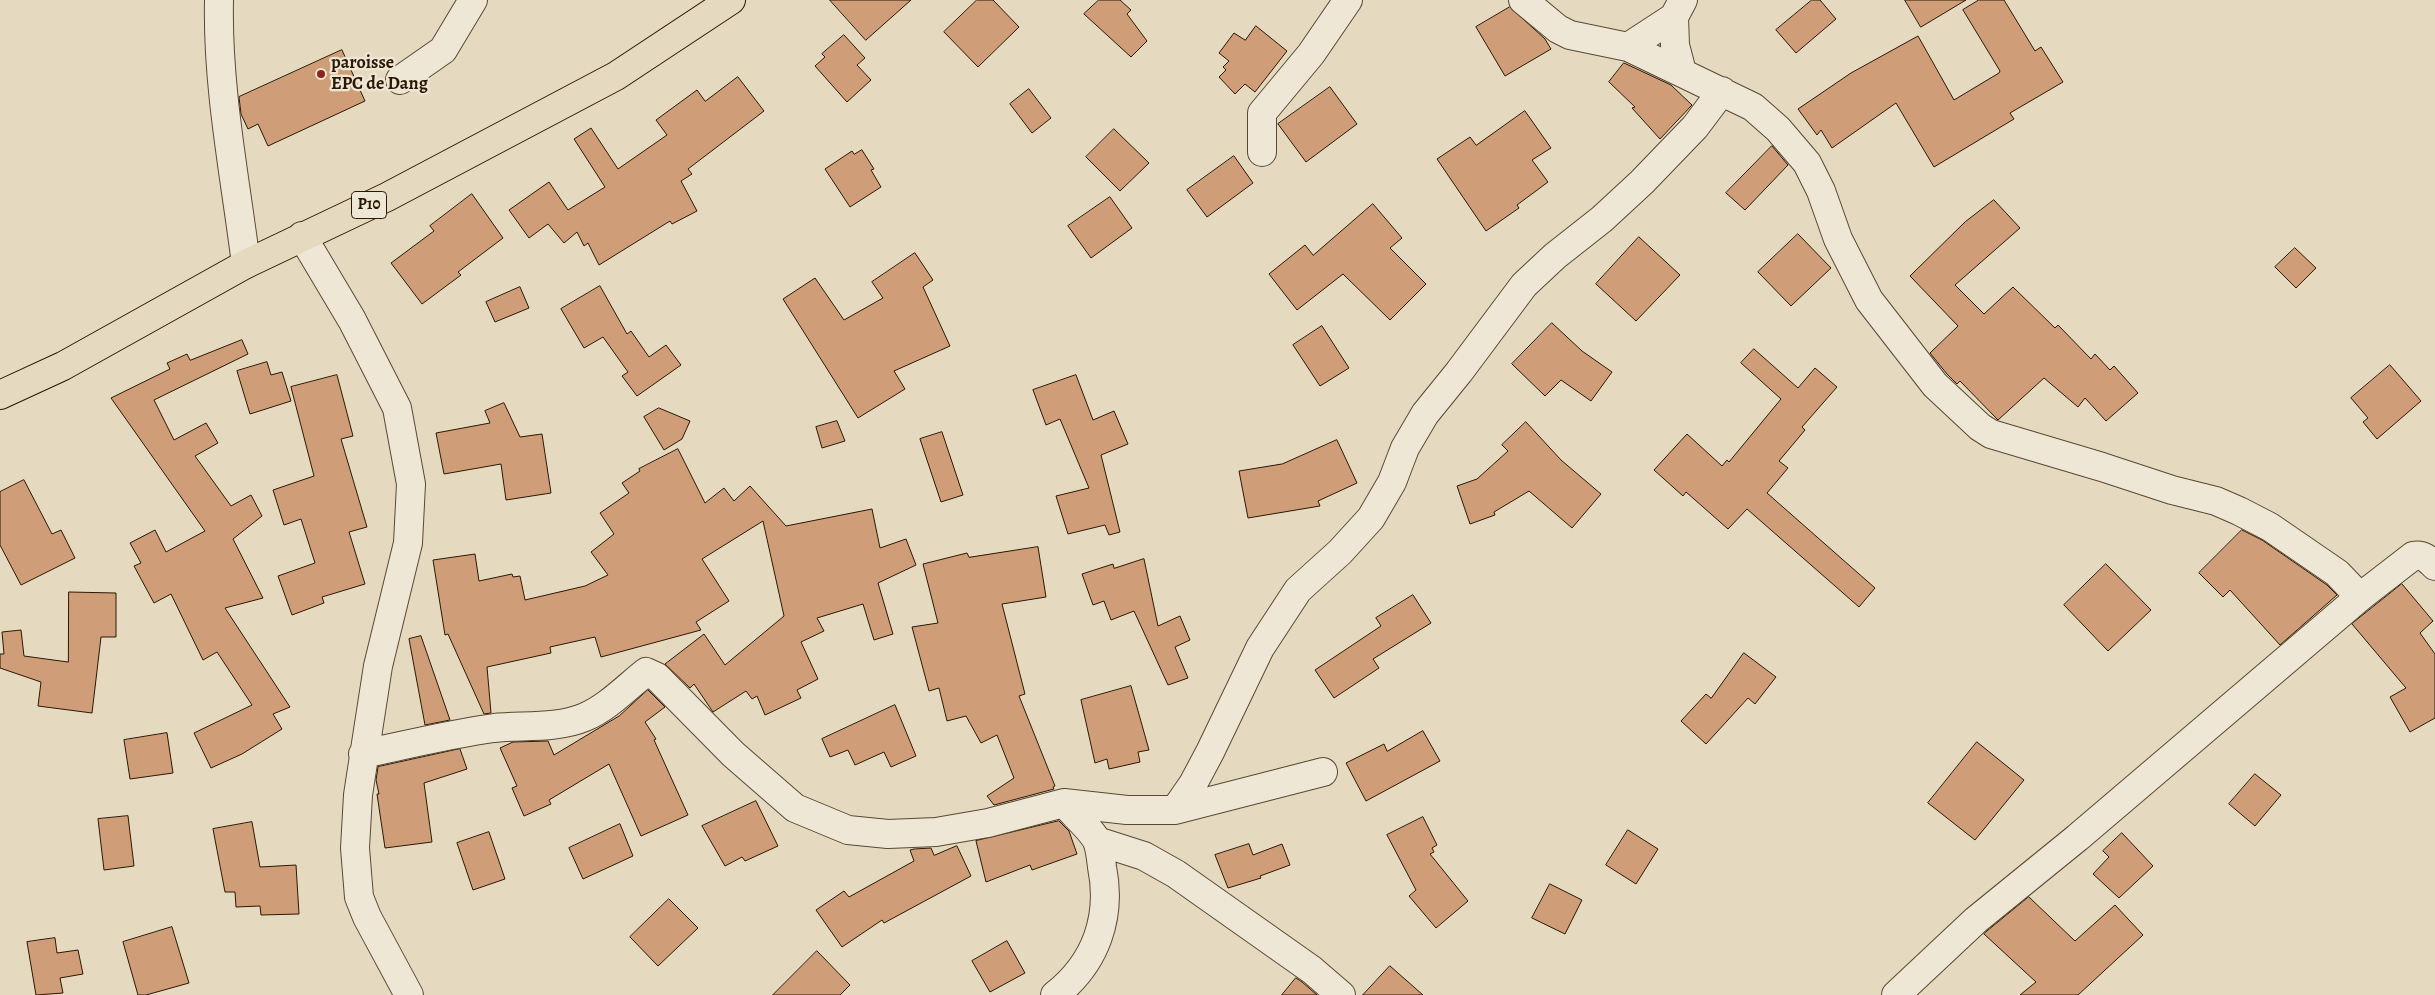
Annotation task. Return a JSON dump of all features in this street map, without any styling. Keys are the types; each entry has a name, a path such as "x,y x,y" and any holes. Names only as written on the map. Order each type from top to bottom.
{"main road":[{"name":"P10","path":"0,395 62,366 246,264 387,197 616,76 730,0"}],"street":[{"path":"219,0 224,104 246,264"},
{"path":"400,80 443,50 473,0"},
{"path":"1262,152 1262,113 1311,54 1348,0"},
{"path":"1523,0 1551,24 1570,35 1628,47 1753,107 1778,129 1807,163 1821,191 1838,240 1869,300 1935,385 1980,427 2000,437 2172,490 2216,501 2239,511 2270,527 2336,573 2360,597"},
{"path":"1628,47 1678,8"},
{"path":"1678,8 1675,45 1682,72"},
{"path":"1174,810 1193,784 1260,648 1270,632 1298,590 1340,552 1371,518 1392,482 1406,448 1425,414 1524,285 1555,256 1602,219 1648,176 1695,127 1722,91"},
{"path":"302,236 352,320 397,408 411,484 408,543 378,666 363,754 354,848 359,897 367,917 408,995"},
{"path":"1896,995 1976,920 2077,838 2360,597 2413,556 2419,555 2428,559 2435,566"},
{"path":"363,754 458,734 569,722 586,717 600,708 646,672 657,677 733,754 795,808 848,830 888,834 936,832 988,823 1064,803 1127,810 1174,810 1323,772"},
{"path":"1055,995 1071,983 1094,950 1102,928 1106,888 1097,841 1064,803"},
{"path":"1097,841 1144,856 1176,874 1312,970 1341,995"}],"building":[{"path":"830,0 911,0 866,40"},
{"path":"977,0 993,0 1019,27 978,67 944,32"},
{"path":"1099,0 1120,0 1131,10 1127,14 1147,41 1131,57 1084,14"},
{"path":"1812,0 1820,0 1836,19 1796,53 1776,30"},
{"path":"1905,0 1966,0 1921,27"},
{"path":"1979,0 2004,0 2035,51 2041,47 2063,82 2010,113 2014,119 1934,167 1896,103 1832,148 1821,130 1817,135 1798,109 1851,73 1918,36 1954,100 1999,73 2000,71 1963,10"},
{"path":"1510,7 1545,39 1551,49 1505,76 1476,27"},
{"path":"1256,26 1287,51 1255,92 1245,84 1235,94 1219,77 1226,70 1223,67 1229,61 1219,53 1234,33 1245,40"},
{"path":"844,35 865,58 857,65 871,80 847,102 815,66 825,57 822,54"},
{"name":"paroisse EPC de Dang","path":"342,50 365,101 268,146 258,124 248,129 241,114 239,97"},
{"path":"1624,63 1671,85 1692,105 1660,139 1632,108 1635,107 1609,82"},
{"path":"738,77 764,111 688,169 692,174 681,181 697,211 672,224 670,221 599,265 588,243 584,246 577,232 564,243 548,224 529,238 509,210 549,182 568,210 605,187 574,139 591,128 618,169 667,135 656,120 697,90 705,101"},
{"path":"1330,87 1357,124 1306,162 1278,124"},
{"path":"1029,89 1051,118 1032,133 1010,104"},
{"path":"1525,111 1551,148 1532,160 1548,182 1517,205 1519,208 1486,231 1437,159 1470,137 1476,145"},
{"path":"1114,129 1149,163 1120,191 1086,157"},
{"path":"1772,146 1788,165 1745,210 1726,193"},
{"path":"862,150 874,169 871,170 881,187 850,207 825,169 852,151 854,154"},
{"path":"1234,156 1253,183 1207,217 1187,190"},
{"path":"472,194 503,238 458,272 461,275 422,304 391,263 434,231 430,226"},
{"path":"1110,197 1132,228 1091,258 1068,226"},
{"path":"1994,200 2020,228 1955,285 1984,314 2013,287 2055,328 2058,325 2091,359 2095,354 2110,370 2114,366 2138,393 2106,421 2085,398 2078,407 2044,378 1998,420 1960,381 1957,384 1930,353 1958,326 1910,276 1965,222"},
{"path":"1373,204 1402,238 1390,248 1426,284 1390,320 1343,274 1297,310 1269,274 1305,245 1313,255"},
{"path":"1798,234 1831,268 1791,306 1758,272"},
{"path":"1639,237 1680,275 1636,321 1596,284"},
{"path":"2295,248 2316,268 2296,288 2275,267"},
{"path":"915,253 933,280 923,287 950,346 894,371 905,389 858,418 783,299 815,278 844,320 883,298 872,282"},
{"path":"600,286 627,334 631,331 649,357 666,345 681,365 637,396 622,376 628,372 603,337 584,348 561,309"},
{"path":"520,287 529,308 495,322 486,302"},
{"path":"1552,323 1582,351 1612,372 1591,401 1561,380 1545,396 1512,364"},
{"path":"1322,326 1349,368 1320,386 1293,345"},
{"path":"242,340 248,354 154,400 174,440 206,423 218,443 195,456 231,506 251,495 262,516 233,539 263,598 225,608 290,707 273,714 282,729 242,754 211,768 194,733 252,705 217,652 203,660 171,594 154,603 134,566 141,563 130,543 155,530 166,552 205,531 111,398 170,369 167,363 187,354 190,360"},
{"path":"1754,349 1798,388 1815,368 1837,387 1802,427 1805,430 1779,461 1788,468 1767,493 1875,588 1859,607 1747,509 1728,529 1686,492 1683,496 1654,470 1687,434 1722,466 1727,460 1729,462 1781,399 1741,363"},
{"path":"267,362 271,375 282,372 291,401 250,414 237,371"},
{"path":"2390,365 2421,401 2377,439 2363,422 2368,418 2351,398"},
{"path":"337,375 353,436 341,439 367,527 349,532 365,584 322,597 324,603 292,615 278,576 315,563 301,519 284,525 273,490 314,476 291,387"},
{"path":"1076,375 1093,420 1114,411 1128,444 1101,455 1120,532 1109,535 1105,525 1068,534 1056,496 1089,488 1060,419 1046,425 1033,390"},
{"path":"504,403 520,437 542,434 551,493 506,500 501,464 444,474 436,433 490,423 485,411"},
{"path":"659,408 690,421 682,439 664,450 644,417"},
{"path":"837,421 845,441 822,448 816,427"},
{"path":"1526,422 1561,460 1601,494 1572,528 1529,491 1494,512 1495,515 1470,524 1457,486 1477,479 1508,451 1502,445"},
{"path":"942,432 963,495 941,502 920,439"},
{"path":"1337,440 1357,483 1318,501 1320,506 1248,518 1239,471 1282,464"},
{"path":"678,449 705,503 724,488 734,501 750,486 786,526 872,509 880,548 906,539 916,565 878,583 893,634 874,640 863,604 817,618 824,631 801,642 818,679 797,690 801,698 765,715 757,696 752,699 746,691 713,712 694,684 690,688 665,664 704,634 725,665 784,616 763,521 702,559 729,601 696,622 701,630 601,657 595,637 550,647 551,653 487,667 491,713 484,714 448,634 445,635 433,560 475,554 479,581 512,574 513,577 520,576 525,600 585,586 608,575 591,552 614,534 600,513 629,493 622,483 640,471 639,469"},
{"path":"24,480 52,534 61,530 75,558 21,585 0,545 0,492"},
{"path":"2242,530 2262,540 2327,585 2337,595 2280,645 2230,590 2223,597 2199,573"},
{"path":"1038,547 1046,597 1002,604 1025,694 1019,696 1055,786 1053,787 1054,789 994,805 987,796 1014,778 997,735 981,743 966,716 947,721 939,688 929,691 912,627 938,623 923,564 967,553 969,557"},
{"path":"1144,559 1158,626 1180,616 1190,640 1175,647 1188,678 1168,685 1134,611 1111,620 1104,601 1093,605 1082,574 1113,564 1114,568"},
{"path":"2106,564 2151,610 2108,651 2064,605"},
{"path":"2402,584 2433,621 2420,633 2435,654 2435,718 2410,732 2390,697 2406,688 2352,624"},
{"path":"69,592 116,593 116,637 101,637 92,713 38,706 41,682 0,668 0,654 4,654 2,632 21,630 24,656 68,662"},
{"path":"1413,595 1431,623 1373,659 1379,668 1334,698 1315,670 1381,626 1376,618"},
{"path":"421,636 450,720 425,725 409,639"},
{"path":"1744,653 1776,677 1755,704 1748,698 1706,744 1681,721 1706,694 1711,698"},
{"path":"1131,686 1149,750 1138,752 1140,762 1109,769 1107,759 1095,763 1081,700"},
{"path":"648,690 665,707 645,722 656,739 654,740 688,815 641,836 609,764 549,800 551,804 524,816 512,788 517,786 500,748 513,742 548,741 554,755 619,716"},
{"path":"895,705 916,756 891,767 884,752 855,765 848,750 830,757 822,739"},
{"path":"1423,731 1440,761 1366,801 1346,763 1384,744 1387,751"},
{"path":"167,733 173,773 130,779 124,740"},
{"path":"1977,742 2024,780 1975,840 1928,803"},
{"path":"460,749 467,769 424,783 432,842 385,848 377,794 379,794 376,780 378,767"},
{"path":"2255,774 2281,795 2255,826 2229,804"},
{"path":"756,801 778,846 745,861 742,857 725,866 702,826"},
{"path":"128,816 134,866 104,870 98,819"},
{"path":"1423,817 1437,845 1432,848 1434,852 1430,854 1468,901 1436,928 1409,896 1416,890 1387,835"},
{"path":"1059,821 1069,831 1077,854 1032,870 1030,865 986,882 976,841"},
{"path":"252,822 260,867 296,865 299,914 261,915 260,906 236,907 235,892 225,892 213,829"},
{"path":"620,824 633,856 583,879 569,848"},
{"path":"1628,830 1658,849 1636,884 1606,865"},
{"path":"489,832 505,879 473,890 457,843"},
{"path":"2122,833 2153,866 2119,898 2093,874 2109,857 2103,851"},
{"path":"1249,844 1253,855 1282,844 1290,865 1260,876 1261,878 1228,888 1215,855"},
{"path":"957,846 971,876 884,923 882,920 842,947 816,910 844,891 849,897 914,861 910,850 931,848 934,855"},
{"path":"1550,884 1582,900 1565,934 1532,918"},
{"path":"2029,897 2075,941 2115,905 2143,935 2078,995 2020,995 2036,982 1984,934"},
{"path":"669,899 698,928 658,966 630,937"},
{"path":"172,927 189,983 146,995 138,995 123,942"},
{"path":"55,938 57,953 78,950 83,974 60,978 63,993 36,995 27,942"},
{"path":"1007,941 1025,973 990,992 972,961"},
{"path":"817,951 850,985 840,995 773,995"},
{"path":"1390,966 1423,995 1363,995"},
{"path":"1296,978 1302,982 1317,995 1282,995"}],"place":[{"name":"paroisse EPC de Dang","path":"321,74"}]}
